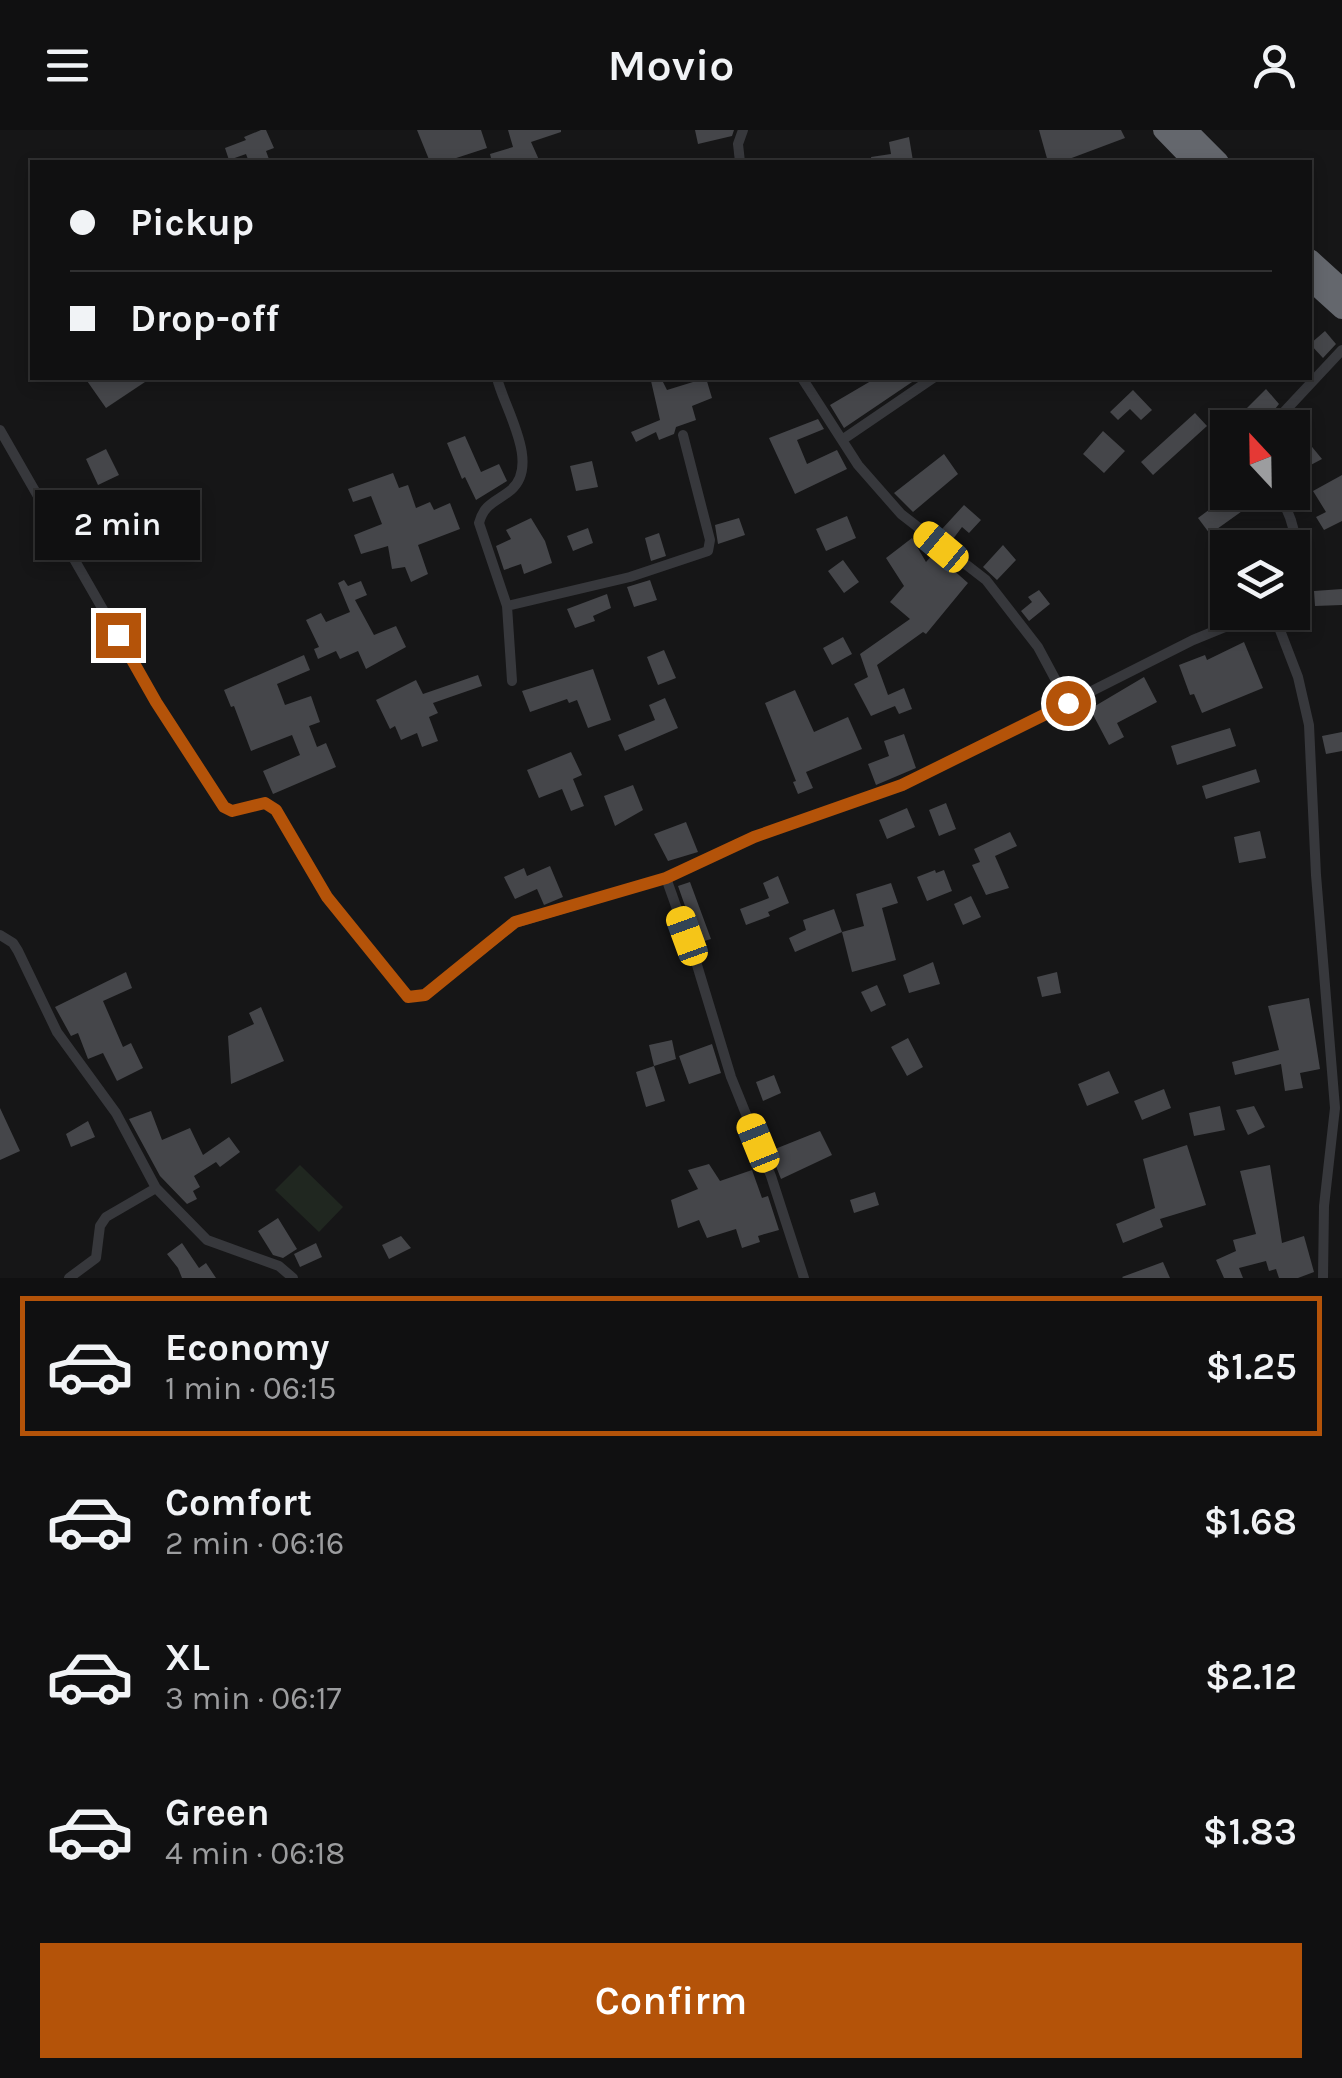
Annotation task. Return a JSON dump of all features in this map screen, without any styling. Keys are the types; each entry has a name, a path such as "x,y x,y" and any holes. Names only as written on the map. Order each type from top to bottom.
{"highway":[{"path":"1162,130 1192,160"},
{"path":"1187,130 1217,160"},
{"path":"1312,261 1342,288"},
{"path":"1312,282 1342,309"}],"street":[{"path":"740,160 738,144 743,130"},
{"path":"1286,410 1342,350"},
{"path":"498,380 525,460 521,477 481,513 479,523 507,606 512,680"},
{"path":"803,380 858,465 901,514 986,580 1038,647 1068,703"},
{"path":"842,440 930,380"},
{"path":"0,430 156,702 224,807 232,811 265,803 276,810 327,897 408,997 425,995 515,922 666,878 754,837 902,785 1217,630"},
{"path":"507,606 630,577 708,551 710,540 683,435"},
{"path":"1280,630 1298,677 1309,725 1316,875 1335,1108 1324,1206 1323,1278"},
{"path":"666,878 731,1077 771,1176 804,1278"},
{"path":"0,935 13,943 57,1032 116,1112 156,1188 206,1240 279,1266 293,1278"},
{"path":"69,1278 96,1258 100,1226 106,1217 156,1188"}],"shaded area":[{"path":"300,1165 343,1207 319,1232 275,1190"}],"building":[{"path":"266,130 274,148 266,151 269,160 248,160 246,154 229,160 225,148 246,140 244,137"},
{"path":"417,130 481,130 487,148 450,160 429,160"},
{"path":"508,130 561,130 531,142 539,160 492,160 490,154 513,147"},
{"path":"695,130 734,130 732,136 698,144"},
{"path":"1039,130 1121,130 1125,138 1066,160 1047,160"},
{"path":"909,137 913,160 872,160 871,157 891,154 889,142"},
{"path":"1325,331 1336,344 1323,358 1312,342"},
{"path":"86,380 148,380 106,408"},
{"path":"662,380 667,390 707,380 712,398 692,406 696,420 676,427 674,434 659,440 656,432 636,442 631,432 660,420 651,381"},
{"path":"873,380 915,380 844,428 830,405"},
{"path":"1266,389 1279,404 1274,410 1245,410"},
{"path":"1133,390 1152,410 1141,420 1130,409 1118,420 1110,412"},
{"path":"1195,413 1207,426 1153,475 1141,462"},
{"path":"818,419 824,429 797,440 807,464 837,450 847,469 795,494 769,438"},
{"path":"1103,431 1125,451 1104,473 1083,454"},
{"path":"465,436 481,472 499,464 507,481 476,500 447,443"},
{"path":"1310,444 1322,459 1310,465"},
{"path":"106,449 119,475 98,485 86,459"},
{"path":"944,454 958,474 913,512 894,493"},
{"path":"592,461 598,487 576,491 570,466"},
{"path":"393,473 399,488 408,485 416,508 430,502 434,510 450,503 460,529 418,545 428,574 411,582 405,567 392,569 388,546 361,554 354,535 382,524 371,496 353,502 348,489"},
{"path":"1342,475 1342,521 1324,530 1316,517 1326,512 1313,491"},
{"path":"964,505 981,520 969,533 962,527 953,539 942,529"},
{"path":"1210,509 1244,510 1210,530 1210,534 1198,518"},
{"path":"847,516 856,538 826,551 816,529"},
{"path":"531,518 552,563 524,574 521,564 504,570 496,546 511,539 506,530"},
{"path":"739,518 745,535 718,544 715,525"},
{"path":"111,520 119,534 82,555 70,534 80,528 84,536"},
{"path":"588,528 593,543 573,551 567,536"},
{"path":"659,533 666,556 651,561 645,538"},
{"path":"912,538 926,562 934,553 968,583 926,634 923,632 877,665 888,695 904,688 912,709 899,714 895,706 871,716 854,684 868,677 860,654 910,619 890,602 904,586 886,558"},
{"path":"1003,545 1016,560 997,580 983,567"},
{"path":"843,560 859,582 844,593 828,571"},
{"path":"344,580 348,586 361,581 367,595 355,600 374,635 396,626 406,647 366,669 358,651 340,659 336,651 318,659 314,649 319,647 306,620 321,613 326,622 350,612 338,583"},
{"path":"650,580 657,600 634,607 627,587"},
{"path":"1342,589 1342,605 1315,606 1314,591"},
{"path":"1039,590 1050,604 1029,621 1021,611 1032,602 1028,597"},
{"path":"607,594 611,608 593,616 595,621 575,628 567,609"},
{"path":"843,637 852,654 832,665 823,648"},
{"path":"1244,642 1263,688 1202,713 1194,694 1190,695 1179,665 1205,655 1207,660"},
{"path":"664,650 676,678 658,685 647,657"},
{"path":"304,655 310,670 277,684 285,705 311,696 320,722 309,726 317,747 326,743 336,767 273,794 263,771 300,755 292,735 251,751 224,690"},
{"path":"593,669 611,720 588,728 577,700 569,703 567,699 530,712 522,691"},
{"path":"478,675 482,686 433,703 438,713 429,717 438,741 422,747 417,733 401,740 395,726 390,729 376,700 416,680 423,694"},
{"path":"1144,677 1157,702 1117,723 1124,737 1109,745 1090,709"},
{"path":"795,690 814,732 848,717 862,749 806,772 813,788 798,794 765,703"},
{"path":"665,698 678,728 625,751 618,735 655,720 649,705"},
{"path":"1230,728 1236,746 1177,765 1171,746"},
{"path":"1342,732 1342,751 1326,754 1322,736"},
{"path":"904,734 916,768 876,785 868,764 889,756 884,741"},
{"path":"571,752 582,775 573,779 584,806 571,811 562,789 539,798 527,770"},
{"path":"1256,769 1260,782 1206,799 1202,786"},
{"path":"633,785 643,810 615,826 604,796"},
{"path":"946,803 956,829 939,836 929,810"},
{"path":"907,808 915,827 887,839 879,820"},
{"path":"686,822 698,852 668,861 654,834"},
{"path":"1260,831 1266,858 1239,863 1234,837"},
{"path":"1010,832 1017,846 995,856 1009,888 986,895 972,865 980,862 974,849"},
{"path":"550,866 563,897 544,905 537,889 515,899 504,877 524,868 527,876"},
{"path":"944,870 952,891 927,901 917,877"},
{"path":"778,876 789,903 746,925 740,909 769,898 763,883"},
{"path":"690,882 711,939 698,943 678,886"},
{"path":"891,883 898,903 882,908 896,960 852,972 842,932 864,926 856,894"},
{"path":"971,896 981,917 963,925 954,904"},
{"path":"834,909 842,932 795,952 789,938 806,930 803,920"},
{"path":"933,962 940,984 909,993 903,975"},
{"path":"126,972 132,988 103,1001 123,1047 131,1043 143,1068 117,1081 103,1053 88,1059 78,1033 71,1036 55,1007"},
{"path":"1057,972 1061,993 1042,997 1037,977"},
{"path":"877,985 886,1005 871,1012 861,992"},
{"path":"1309,998 1320,1069 1300,1073 1303,1088 1285,1091 1281,1064 1235,1075 1232,1062 1279,1050 1268,1006"},
{"path":"261,1007 284,1061 231,1084 228,1036 254,1024 249,1013"},
{"path":"908,1038 923,1067 907,1076 891,1047"},
{"path":"672,1040 676,1059 654,1066 649,1045"},
{"path":"712,1044 721,1073 689,1084 679,1056"},
{"path":"654,1066 665,1101 646,1107 636,1072"},
{"path":"1109,1071 1119,1093 1087,1106 1078,1084"},
{"path":"774,1075 781,1093 763,1101 756,1082"},
{"path":"1164,1089 1171,1108 1142,1120 1134,1101"},
{"path":"1220,1106 1225,1130 1194,1136 1189,1113"},
{"path":"1254,1106 1265,1127 1248,1135 1236,1110"},
{"path":"0,1108 20,1151 0,1160"},
{"path":"151,1111 162,1140 190,1128 203,1155 229,1137 240,1152 220,1167 216,1162 194,1176 200,1187 193,1191 197,1199 187,1204 160,1176 129,1119"},
{"path":"88,1121 95,1137 71,1147 66,1134"},
{"path":"820,1131 832,1155 781,1179 770,1151"},
{"path":"1187,1145 1206,1205 1160,1219 1163,1227 1123,1243 1116,1224 1155,1208 1143,1159"},
{"path":"709,1164 720,1181 752,1170 762,1198 768,1196 779,1230 758,1236 760,1242 742,1248 736,1229 707,1238 699,1220 678,1228 671,1200 698,1189 688,1170"},
{"path":"1270,1165 1282,1243 1304,1236 1314,1272 1298,1278 1279,1278 1276,1269 1269,1271 1266,1261 1239,1268 1243,1278 1224,1278 1216,1260 1236,1251 1233,1240 1256,1234 1240,1171"},
{"path":"875,1192 879,1205 854,1213 850,1200"},
{"path":"278,1218 297,1249 283,1258 273,1255 258,1231"},
{"path":"401,1236 411,1248 389,1259 382,1245"},
{"path":"182,1243 199,1268 206,1263 216,1278 182,1278 167,1254"},
{"path":"316,1243 322,1257 300,1267 294,1254"},
{"path":"1163,1262 1170,1278 1122,1277"}],"route":[{"path":"118,635 224,807 232,811 265,803 276,810 327,897 408,997 415,998 425,995 515,922 666,878 754,837 902,785 1068,703"}]}
